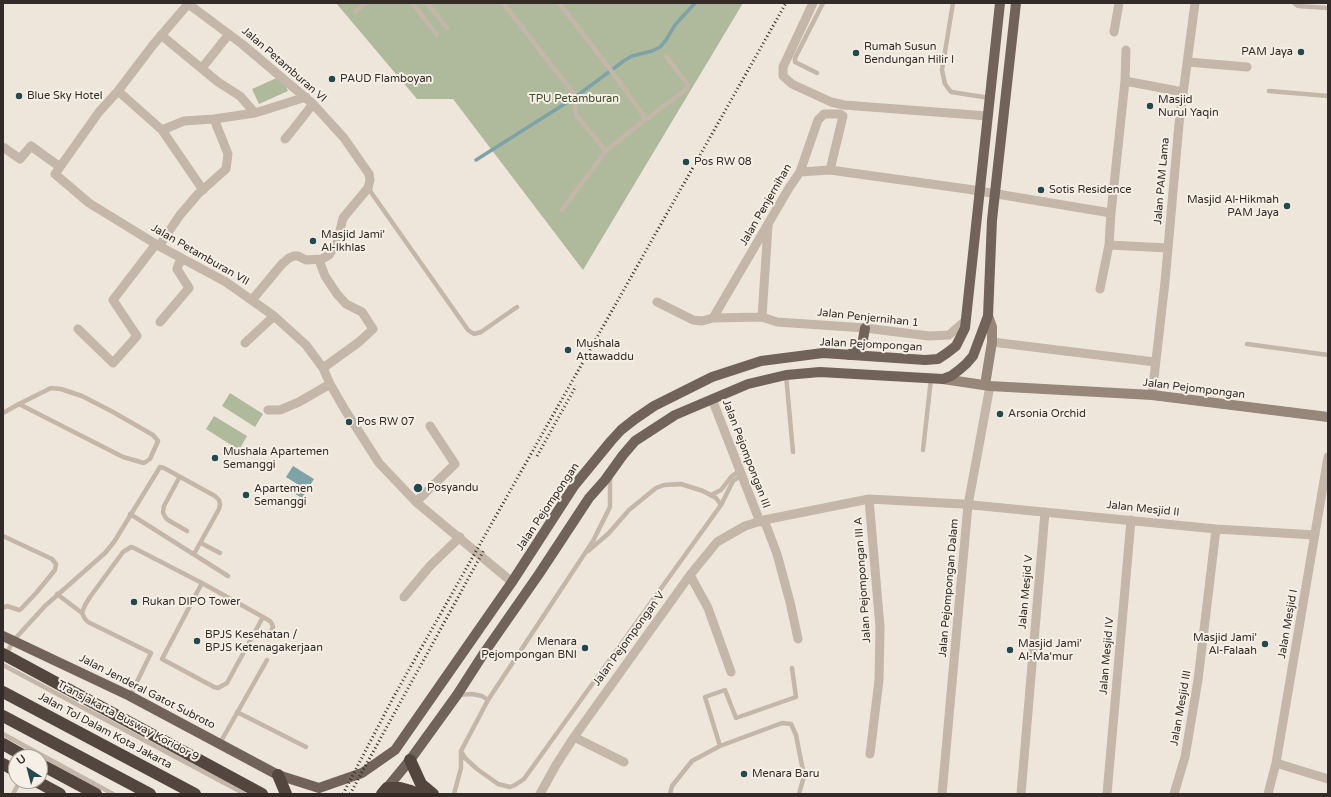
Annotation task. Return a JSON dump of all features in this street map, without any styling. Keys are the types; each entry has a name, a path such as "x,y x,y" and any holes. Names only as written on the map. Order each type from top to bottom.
{"highway":[{"path":"4,658 14,665 262,794"},
{"name":"Jalan Tol Dalam Kota Jakarta","path":"3,692 195,794"},
{"path":"3,716 150,794"},
{"path":"3,744 12,749"},
{"path":"410,760 421,784 433,794"},
{"path":"48,768 96,794"},
{"path":"278,775 286,794"},
{"path":"48,788 60,794"},
{"path":"384,791 400,788 417,794"}],"main road":[{"path":"966,320 1000,3"},
{"path":"943,379 951,376 959,370 973,356 988,316 992,220 1016,3"},
{"path":"978,217 986,215 992,220"},
{"name":"Jalan Pejompongan","path":"278,775 316,791 362,773 395,750 512,582 574,486 621,430 654,406 712,377 762,361 823,353 914,360 938,359 948,354 956,346 965,328 966,320"},
{"path":"848,355 862,345 866,328"},
{"name":"Jalan Pejompongan","path":"384,791 410,760 457,695 589,498 622,455 640,438 675,415 712,399 748,384 786,375 820,372 943,379"},
{"name":"Jalan Jenderal Gatot Subroto","path":"3,636 130,696 278,775"}],"street":[{"path":"3,147 20,159 30,146 60,167 98,112 118,91 161,35 188,3"},
{"name":"Jalan Petamburan VI","path":"188,3 242,44 313,104 344,138 367,171 370,180 368,188"},
{"path":"812,3 783,67 784,76 792,84 831,102 844,105 988,116"},
{"path":"1114,32 1119,3"},
{"name":"Jalan PAM Lama","path":"1152,395 1165,282 1183,92 1196,3"},
{"path":"202,68 229,34"},
{"path":"161,35 218,82 240,96 255,113"},
{"path":"1100,289 1108,245 1125,82 1126,50"},
{"path":"1188,62 1247,67"},
{"path":"1125,82 1183,92"},
{"path":"118,91 162,130 203,190"},
{"path":"162,130 184,121 214,119 255,113 306,97"},
{"path":"285,139 313,104"},
{"name":"Jalan Penjernihan","path":"713,318 789,188 800,172 818,120 824,114 831,113 840,114 843,116 843,119 830,170"},
{"path":"78,329 114,363 137,336 113,300 180,214 226,169 228,154 214,119"},
{"name":"Jalan Petamburan VII","path":"60,167 55,174 89,203 157,245 226,282 274,316 306,345 323,368 330,384 378,463 416,502 460,537 512,582"},
{"path":"800,172 830,170 996,194 1111,213"},
{"path":"252,300 282,264 289,258 298,256 306,260 319,260 329,255 335,247 342,218 368,188"},
{"path":"762,317 768,225"},
{"path":"1108,245 1168,248"},
{"path":"160,322 189,288 177,270 179,264 184,260"},
{"path":"319,260 325,276 337,294 346,304 362,312 373,329 368,335 323,368"},
{"path":"657,302 693,320 702,321 713,318"},
{"path":"244,343 274,316"},
{"path":"988,316 992,327 988,385"},
{"name":"Jalan Penjernihan 1","path":"713,318 762,317 777,322 866,328 940,337 949,335 966,320"},
{"path":"992,342 1155,362"},
{"name":"Jalan Pejompongan","path":"943,379 988,385 1152,395 1328,417"},
{"path":"268,410 280,410 292,405 330,384"},
{"name":"Jalan Pejompongan Dalam","path":"942,794 968,505 988,385"},
{"name":"Jalan Pejompongan III","path":"712,399 762,521 869,499 968,505"},
{"path":"416,502 456,464 430,426"},
{"name":"Jalan Mesjid I","path":"1268,794 1276,763 1328,457"},
{"name":"Jalan Pejompongan III A","path":"869,499 880,627 879,680 870,754"},
{"name":"Jalan Mesjid II","path":"968,505 1216,529 1315,535"},
{"name":"Jalan Mesjid V","path":"1021,794 1045,512"},
{"name":"Jalan Mesjid IV","path":"1107,794 1131,520"},
{"path":"762,521 777,554 798,638"},
{"name":"Jalan Pejompongan V","path":"540,794 574,737 690,575 717,542 745,526 762,521"},
{"name":"Jalan Mesjid III","path":"1174,794 1185,757 1198,680 1216,529"},
{"path":"404,597 430,566 460,537"},
{"path":"690,575 708,608 731,672"},
{"path":"574,737 624,762"},
{"path":"1276,763 1328,779"}],"lane":[{"path":"355,12 366,3"},
{"path":"412,3 437,35"},
{"path":"427,3 447,28"},
{"path":"503,3 574,94 577,117 606,151"},
{"path":"559,3 646,119"},
{"path":"816,73 795,62 794,58 823,3"},
{"path":"953,3 942,70 945,84 951,92 990,98"},
{"path":"1294,3 1298,6 1328,8"},
{"path":"562,210 606,151 688,87 666,56"},
{"path":"1269,91 1328,96"},
{"path":"368,188 468,330 474,334 481,332 518,308"},
{"path":"1247,344 1328,355"},
{"path":"786,375 794,452"},
{"path":"923,450 931,379"},
{"path":"3,413 19,404 52,388 61,389 94,402 153,435 158,441 150,459 144,463 123,457 19,404"},
{"path":"4,658 13,641 57,594 105,553 114,542 160,467 215,496 219,500 219,509 194,554"},
{"path":"454,794 461,768 461,751 488,700 593,541 610,507 610,472"},
{"path":"711,495 721,490 731,477 741,472"},
{"path":"461,751 465,758 477,769 498,784 510,787 515,786 524,778 721,504 733,481 741,472"},
{"path":"179,478 164,506 163,512 168,520 187,531"},
{"path":"584,554 608,534 629,510 656,488 664,485 681,484 703,491 716,498 721,504"},
{"path":"130,514 228,576"},
{"path":"3,536 52,559 56,564 55,570 38,592 21,609 19,610 7,606 3,608"},
{"path":"201,543 220,554"},
{"path":"82,613 90,597 123,552 131,547 202,583 270,621 273,627 268,638"},
{"path":"202,583 162,659 214,687 223,686 227,683 263,617"},
{"path":"57,594 82,613 84,619 93,626 151,653 130,696"},
{"path":"219,743 268,660"},
{"name":"Transjakarta Busway Koridor 9","path":"14,665 245,794"},
{"path":"720,746 705,697 725,690 736,718 796,697 792,668"},
{"path":"457,695 472,694 482,696 488,700"},
{"path":"237,712 306,747"},
{"path":"670,794 672,786 692,761 720,746 782,723 792,724 796,735 804,776 800,794"},
{"path":"3,734 113,794"}],"green space":[{"name":"TPU Petamburan","path":"336,3 743,3 583,270 453,99 417,99"},
{"path":"281,76 288,91 259,104 252,89"},
{"path":"230,393 263,414 255,427 222,406"},
{"path":"214,416 247,436 239,450 206,429"}],"water":[{"path":"293,466 314,479 302,498 292,492 297,484 286,477"}],"waterway":[{"path":"476,160 574,98 625,60 632,56 652,51 660,47 675,25 695,3"}],"railway":[{"path":"343,794 393,698 786,3"},
{"path":"537,456 576,386"},
{"path":"350,794 484,550"}],"place":[{"name":"PAM Jaya","path":"1301,52"},
{"name":"Rumah Susun Bendungan Hilir I","path":"856,53"},
{"name":"PAUD Flamboyan","path":"332,79"},
{"name":"Blue Sky Hotel","path":"19,96"},
{"name":"Masjid Nurul Yaqin","path":"1150,106"},
{"name":"Pos RW 08","path":"686,162"},
{"name":"Sotis Residence","path":"1041,190"},
{"name":"Masjid Al-Hikmah PAM Jaya","path":"1287,206"},
{"name":"Masjid Jami' Al-Ikhlas","path":"313,241"},
{"name":"Mushala Attawaddu","path":"568,350"},
{"name":"Arsonia Orchid","path":"1000,414"},
{"name":"Pos RW 07","path":"349,422"},
{"name":"Mushala Apartemen Semanggi","path":"215,458"},
{"name":"Posyandu","path":"418,488"},
{"name":"Apartemen Semanggi","path":"246,495"},
{"name":"Rukan DIPO Tower","path":"134,602"},
{"name":"BPJS Kesehatan / BPJS Ketenagakerjaan","path":"197,641"},
{"name":"Masjid Jami' Al-Falaah","path":"1265,644"},
{"name":"Menara Pejompongan BNI","path":"585,648"},
{"name":"Masjid Jami' Al-Ma'mur","path":"1010,650"},
{"name":"Menara Baru","path":"744,774"}]}
